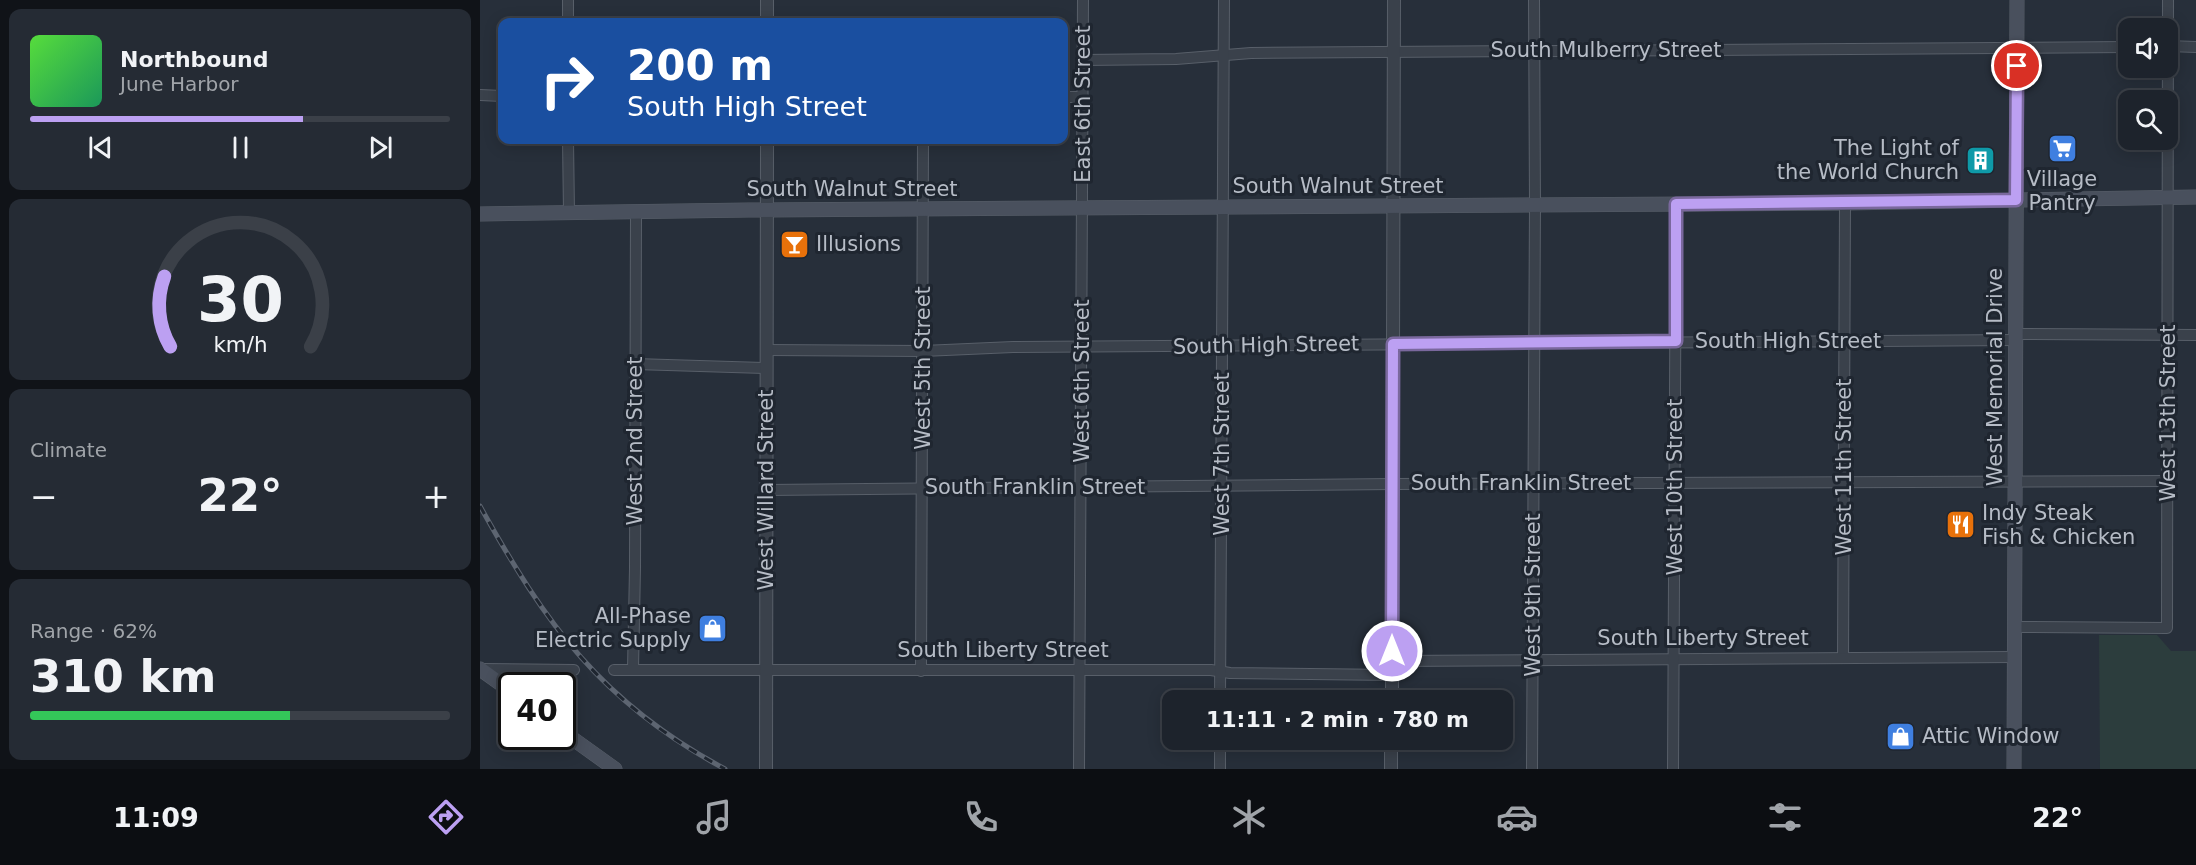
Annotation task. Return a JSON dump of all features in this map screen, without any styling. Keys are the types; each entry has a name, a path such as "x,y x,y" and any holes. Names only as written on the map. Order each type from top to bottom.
{"main road":[{"name":"West Memorial Drive","path":"2014,769 2017,0"},
{"name":"South Walnut Street","path":"480,214 1845,203 2196,197"},
{"path":"480,669 498,682"},
{"path":"576,740 615,769"}],"street":[{"path":"568,0 568,18"},
{"path":"767,0 767,18"},
{"name":"East 6th Street","path":"1083,0 1083,208"},
{"name":"West 7th Street","path":"1220,690 1224,0"},
{"path":"1392,690 1394,0"},
{"name":"West 9th Street","path":"1532,769 1534,0"},
{"name":"West 13th Street","path":"2168,0 2168,18"},
{"name":"South Mulberry Street","path":"1083,60 1394,52 2118,46"},
{"path":"2178,46 2196,46"},
{"name":"West 13th Street","path":"2016,627 2168,628 2168,78"},
{"path":"480,95 498,96"},
{"path":"1068,97 1083,97"},
{"path":"568,144 569,213"},
{"name":"West Willard Street","path":"766,769 767,144"},
{"name":"West 5th Street","path":"921,671 923,144"},
{"name":"West 11th Street","path":"1843,658 1845,203"},
{"name":"West 10th Street","path":"1673,769 1676,204"},
{"name":"West 6th Street","path":"1079,769 1083,208"},
{"name":"West 2nd Street","path":"633,669 636,213"},
{"name":"South High Street","path":"767,350 922,351 1082,346 1845,341 2196,335"},
{"path":"635,364 767,368"},
{"name":"South Franklin Street","path":"767,490 1534,483 2168,481"},
{"name":"South Liberty Street","path":"1392,661 2015,657"},
{"path":"480,669 574,670"},
{"name":"South Liberty Street","path":"614,670 1080,669 1392,675"},
{"path":"1220,750 1220,769"},
{"path":"1391,750 1391,769"}],"shaded area":[{"path":"2099,635 2157,635 2171,651 2196,651 2196,769 2100,769"}],"railway":[{"path":"480,506 529,588 581,657 644,717 682,744 725,769"}],"place":[{"name":"Village Pantry","path":"2062,148"},
{"name":"The Light of the World Church","path":"1980,160"},
{"name":"Illusions","path":"795,244"},
{"name":"Indy Steak Fish & Chicken","path":"1961,525"},
{"name":"All-Phase Electric Supply","path":"712,628"},
{"name":"Attic Window","path":"1901,736"}],"route":[{"path":"1392,651 1393,344 1676,341 1676,204 2016,200 2017,66"}]}
